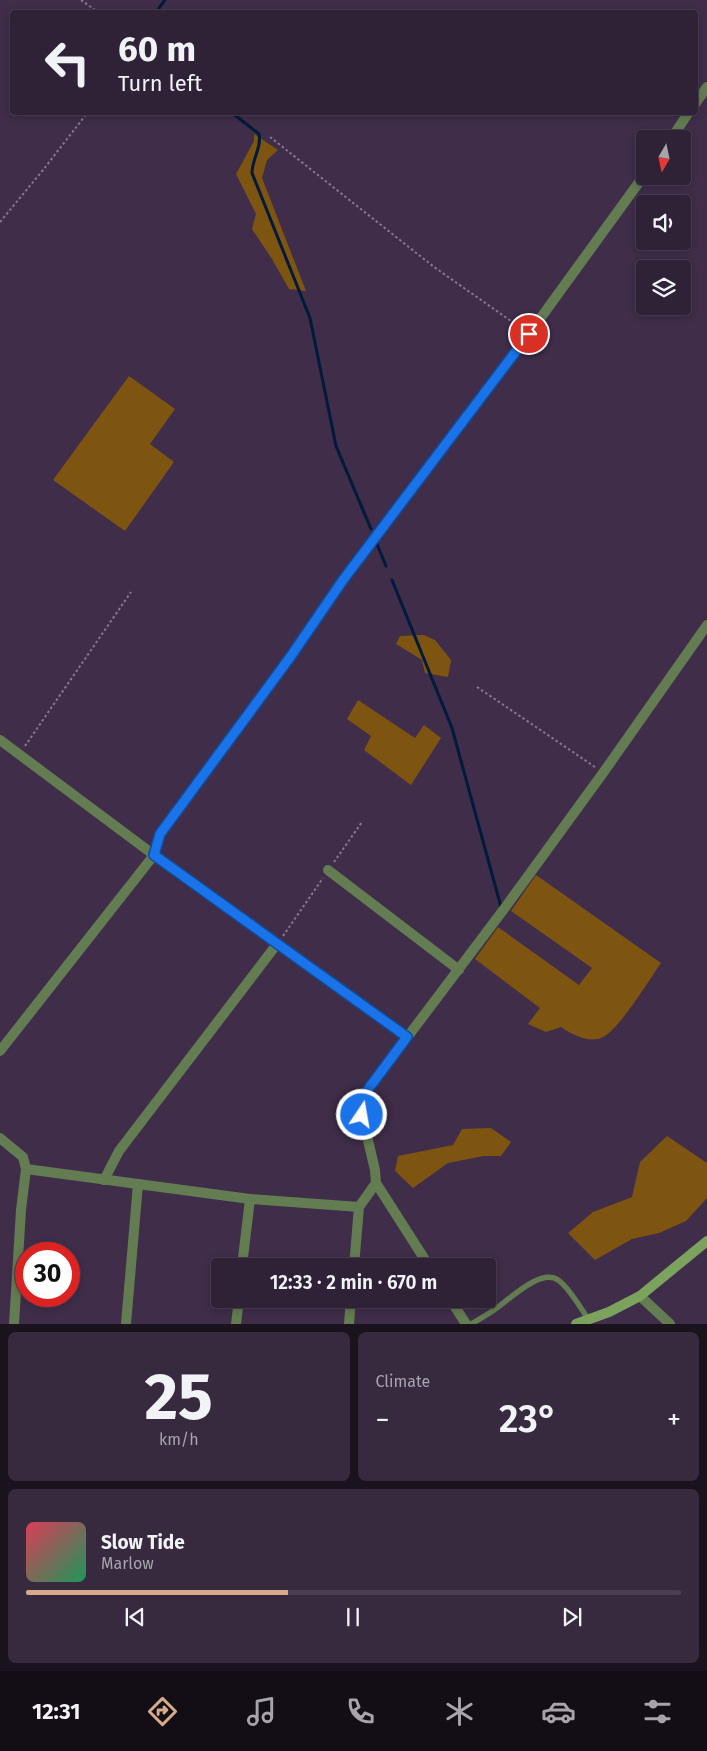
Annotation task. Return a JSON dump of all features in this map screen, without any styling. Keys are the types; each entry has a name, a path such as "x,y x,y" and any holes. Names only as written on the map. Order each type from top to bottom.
{"main road":[{"path":"576,1324 589,1320 640,1296 707,1241"}],"street":[{"path":"698,100 707,87"},
{"path":"677,130 687,115"},
{"path":"0,1051 154,855 160,834 291,656 343,580 529,334 637,185"},
{"path":"425,1258 376,1183 375,1170 362,1115 363,1099 369,1088 459,970 604,772 707,625"},
{"path":"0,740 154,855 407,1037"},
{"path":"328,870 459,970"},
{"path":"104,1180 119,1151 277,944"},
{"path":"0,1138 24,1156 26,1169 21,1210 14,1324"},
{"path":"26,1169 250,1199 359,1207"},
{"path":"355,1258 359,1207 376,1183"},
{"path":"126,1324 138,1184"},
{"path":"243,1258 250,1199"},
{"path":"640,1296 670,1324"},
{"path":"236,1324 237,1308"},
{"path":"349,1324 350,1308"},
{"path":"456,1308 466,1324"}],"lane":[{"path":"471,1324 494,1310 533,1281 549,1277 558,1279 589,1320"}],"path":[{"path":"81,0 95,10"},
{"path":"0,222 86,115"},
{"path":"270,137 434,267 529,334"},
{"path":"20,754 131,592"},
{"path":"477,687 604,772"},
{"path":"277,944 362,822"}],"shaded area":[{"path":"254,134 278,150 267,160 262,178 306,291 289,289 252,229 256,214 236,174 254,141"},
{"path":"129,376 175,409 150,444 174,462 125,531 53,480"},
{"path":"424,635 435,640 451,660 448,677 425,673 422,660 396,644 400,636"},
{"path":"358,700 415,738 424,725 441,738 411,785 364,750 371,736 347,719"},
{"path":"536,875 661,963 616,1026 601,1038 585,1039 561,1027 546,1032 528,1024 540,1008 475,959 498,927 579,985 592,968 511,911"},
{"path":"491,1128 511,1142 501,1156 484,1156 448,1163 413,1188 395,1171 398,1156 453,1145 462,1129"},
{"path":"667,1136 707,1163 707,1198 686,1221 659,1233 632,1239 595,1260 568,1233 593,1212 632,1197 640,1162"}],"waterway":[{"path":"158,10 165,0"},
{"path":"235,115 259,134 260,139 252,173 310,318 336,446 371,529"},
{"path":"377,544 386,566"},
{"path":"392,580 452,728 501,907"}],"route":[{"path":"362,1115 363,1099 369,1088 407,1037 154,855 160,834 291,656 343,580 529,334"}]}
